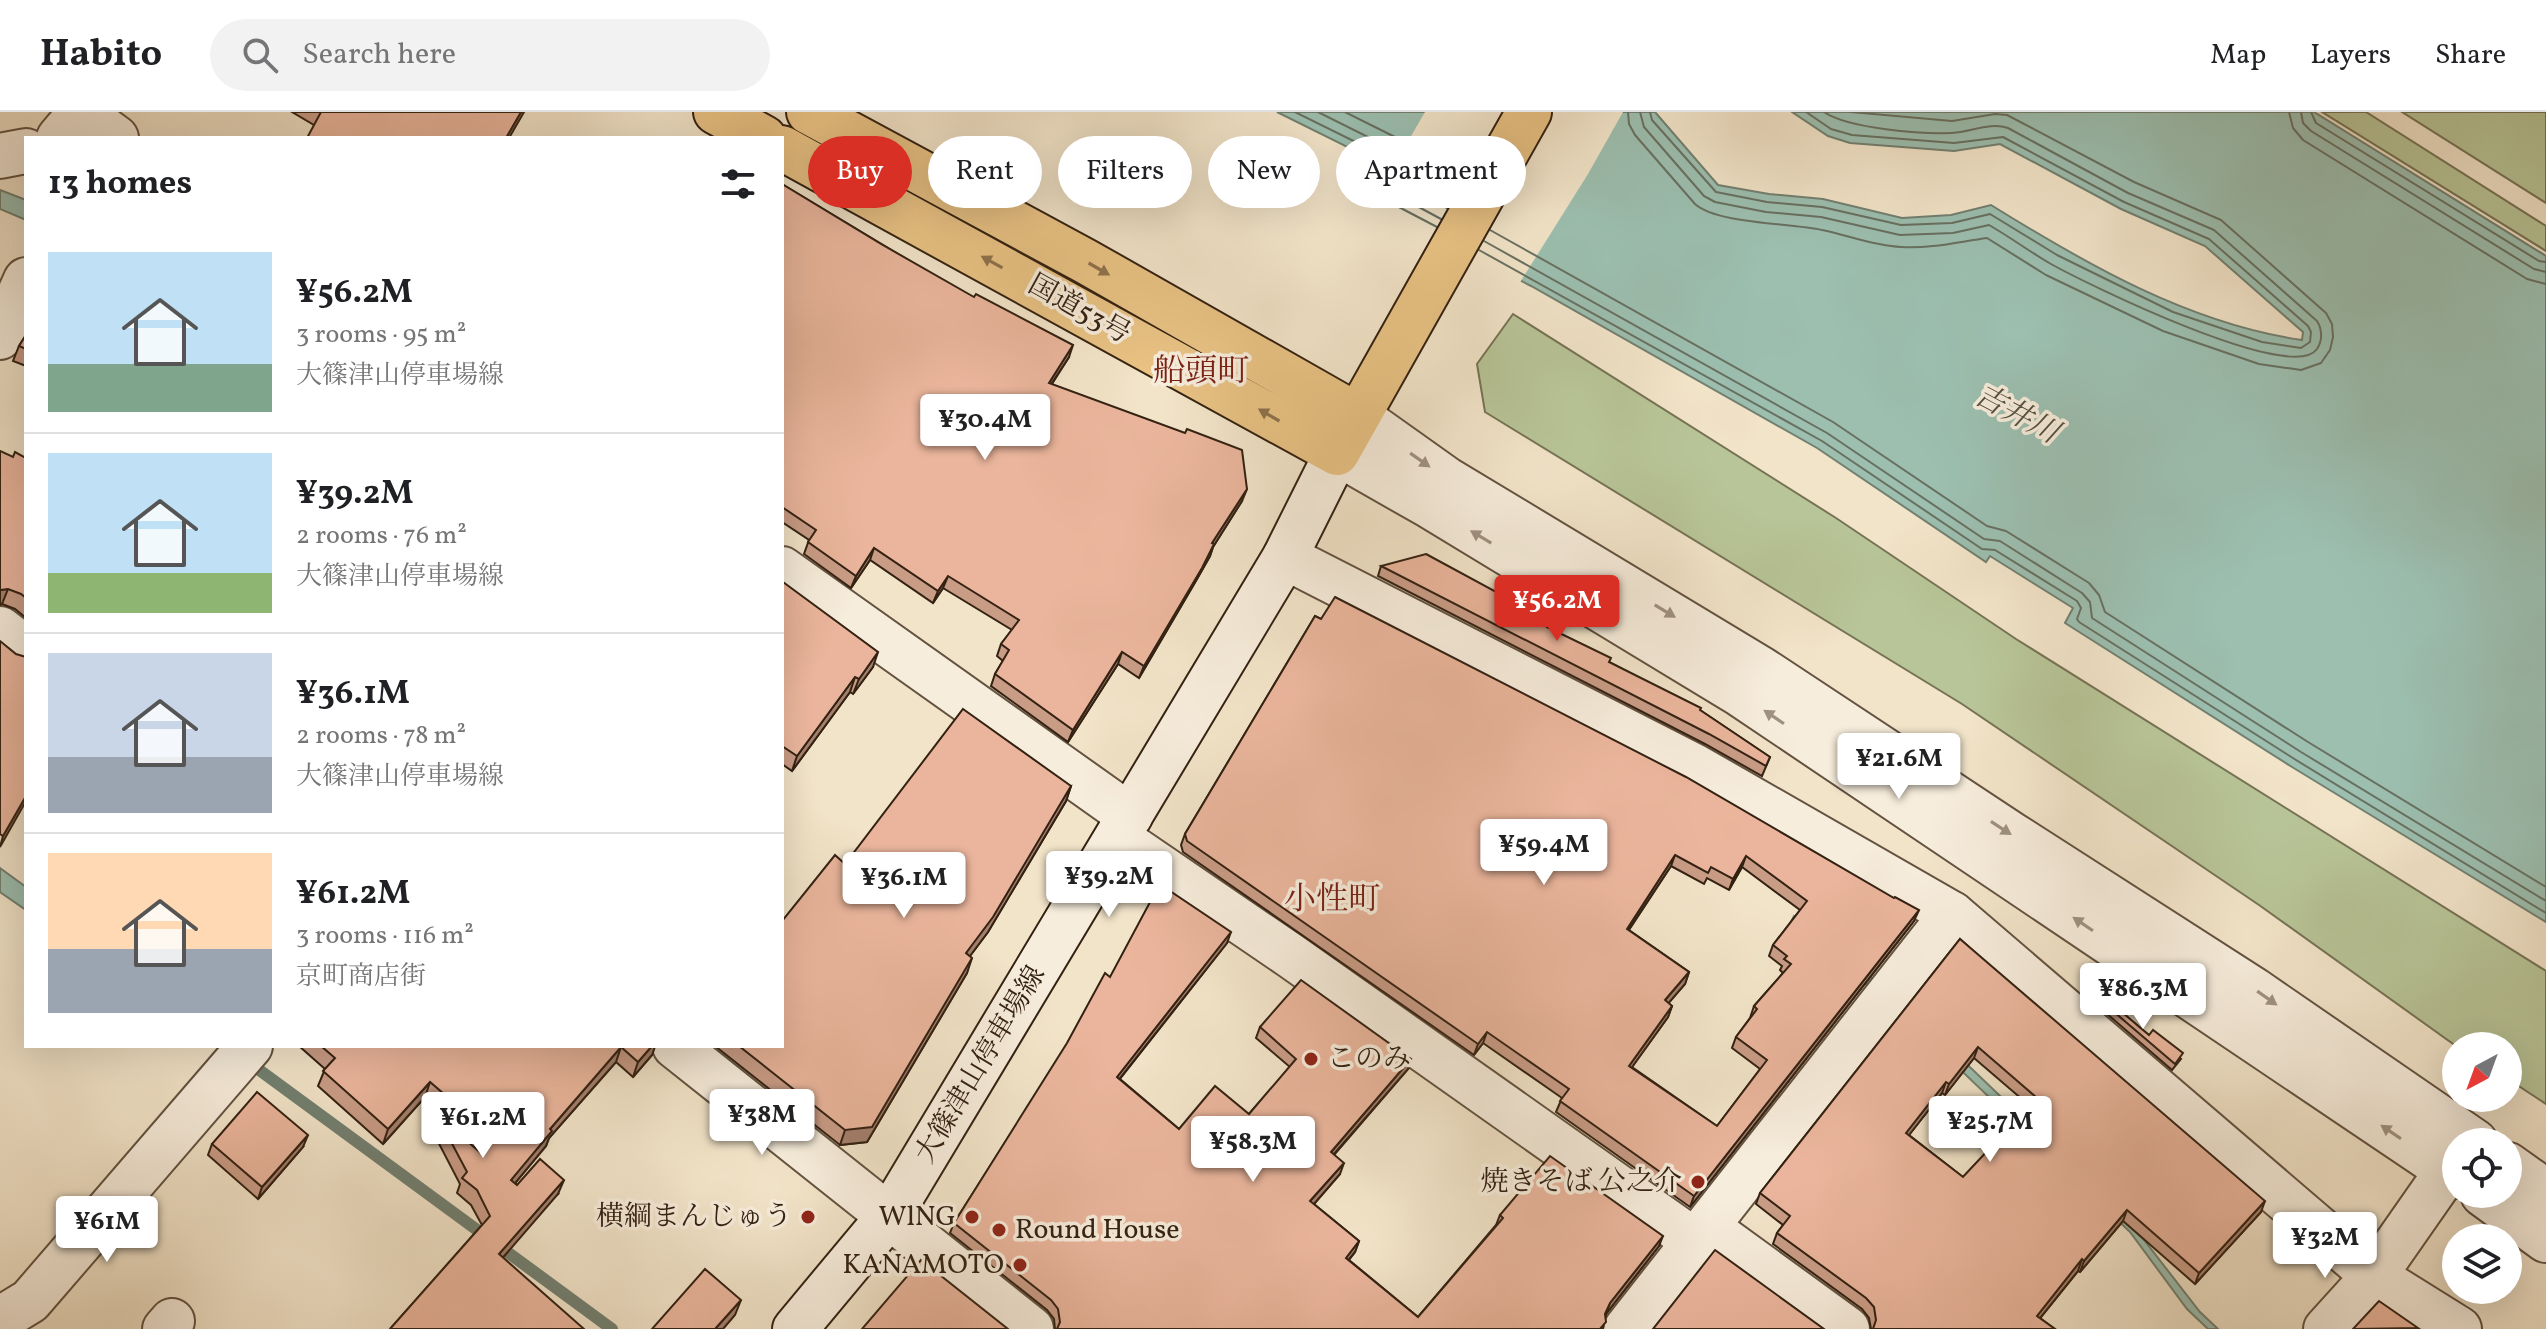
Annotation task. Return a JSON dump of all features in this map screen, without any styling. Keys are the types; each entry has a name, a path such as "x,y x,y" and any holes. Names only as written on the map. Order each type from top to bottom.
{"highway":[{"path":"716,112 760,136"},
{"name":"国道53号","path":"809,112 1085,261 1363,404"},
{"path":"1337,453 1529,112"},
{"name":"国道53号","path":"784,149 1337,453"}],"street":[{"path":"61,136 81,112 113,136"},
{"path":"0,156 24,151"},
{"path":"0,337 24,284"},
{"path":"1363,404 1446,479 1761,669 2254,990 2442,1150"},
{"path":"1337,453 1740,694 2442,1155"},
{"name":"大篠津山停車場線","path":"795,1329 890,1215 1285,557 1337,453"},
{"path":"1285,557 1694,766 1952,914 2374,1276 2459,1329"},
{"path":"784,571 1291,956 1702,1235 1847,1329"},
{"path":"0,629 24,647"},
{"path":"1626,1329 1952,914"},
{"path":"7,1319 30,1301 248,1048"},
{"path":"678,1048 1031,1329"},
{"path":"2522,1175 2546,1192"},
{"path":"2326,1329 2442,1197"},
{"path":"2509,1208 2546,1240"}],"shaded area":[{"path":"2322,112 2366,112 2546,226 2546,251"},
{"path":"2402,112 2546,112 2546,203"},
{"path":"1513,314 1836,518 2016,639 2546,971 2546,1104 2522,1088 2522,1032 2442,1032 2442,1036 2259,905 1962,704 1485,412 1477,364"}],"water":[{"name":"吉井川","path":"1277,112 1655,112 1718,185 1823,199 1902,218 1951,215 1991,205 2064,249 2179,306 2260,332 2302,340 2303,332 2205,246 2121,209 2000,144 1954,151 1850,143 1828,136 1792,112 2314,112 2546,256 2546,922 2292,767 2065,623 2073,608 1990,556 1986,562 1817,448 1531,286 1382,208 1526,208 1526,136 1336,136 1336,141"},
{"path":"0,190 24,199 24,219 0,209"},
{"path":"0,868 24,886 24,909 0,892"},
{"path":"1794,916 1903,1003 1998,1094 2137,1231 2200,1312 2218,1329 2208,1329 2187,1309 2130,1232 1897,1009 1798,929 1789,926"}],"pier":[{"path":"1425,112 1623,112 1519,284 1372,208 1526,208 1526,136 1411,136"}],"building":[{"path":"321,112 521,112 507,136 308,136"},
{"path":"784,185 808,200 808,208 822,208 974,297 976,294 1073,345 1049,383 1185,433 1187,429 1242,450 1247,489 1212,543 1202,568 1144,666 1122,652 1073,730 995,674 1009,650 1001,644 1019,620 948,576 938,591 874,548 856,576 808,542 816,530 784,508"},
{"path":"0,451 13,457 15,452 24,457 24,596 8,589 0,590"},
{"path":"1426,554 1550,621 1547,627 1611,658 1609,662 1701,708 1770,757 1766,766 1381,566"},
{"path":"784,583 878,652 859,679 855,677 797,756 784,747"},
{"path":"1335,597 1686,777 1919,910 1694,1196 1560,1101 1569,1089 1487,1032 1478,1044 1187,841 1185,834 1315,616 1321,619","holes":["1675,855 1708,873 1711,867 1733,879 1746,856 1807,901 1773,945 1787,956 1784,959 1791,964 1754,1006 1757,1009 1736,1037 1767,1060 1717,1126 1629,1066 1672,1006 1665,1000 1689,972 1627,929"]},
{"path":"0,641 24,656 24,799 3,836 0,834"},
{"path":"963,709 1071,786 993,917 966,953 972,958 872,1127 845,1130 742,1048 784,1048 784,919 835,855 845,864"},
{"path":"1157,889 1167,889 1231,932 1117,1077 1179,1129 1215,1086 1249,1114 1296,1059 1260,1027 1301,980 1411,1059 1331,1152 1344,1163 1310,1201 1359,1241 1346,1258 1418,1317 1503,1218 1500,1215 1550,1156 1663,1236 1610,1303 1605,1314 1606,1322 1600,1329 1057,1329 1060,1322 1058,1309 1051,1300 954,1223 1067,1043 1105,973 1110,977"},
{"path":"1960,939 2265,1201 2199,1273 2127,1210 2084,1261 2082,1259 2037,1316 2055,1329 1873,1329 1876,1320 1874,1307 1777,1233 1790,1216 1760,1193","holes":["1978,1047 2037,1098 1963,1177 1906,1133"]},
{"path":"2089,984 2149,1035 2153,1030 2183,1053 2175,1064 2086,988"},
{"path":"323,1048 620,1048 550,1129 552,1131 511,1180 517,1185 540,1159 564,1180 499,1254 584,1329 390,1329 490,1216 477,1190 462,1178 467,1172 440,1121 442,1119 482,1154 495,1138 430,1082 388,1129 323,1071 335,1058"},
{"path":"622,1048 650,1048 638,1062"},
{"path":"257,1092 308,1135 262,1187 212,1144"},
{"path":"1715,1250 1824,1329 1653,1329"},
{"path":"921,1260 1008,1329 862,1329"},
{"path":"705,1269 741,1300 715,1329 652,1329"},
{"path":"2379,1301 2418,1328 2353,1329"}],"waterway":[{"path":"247,1061 612,1329"}],"place":[{"name":"このみ","path":"1311,1059"},
{"name":"焼きそば 公之介","path":"1698,1182"},
{"name":"横綱まんじゅう","path":"808,1217"},
{"name":"WlNG","path":"972,1217"},
{"name":"Round House","path":"999,1230"},
{"name":"KANAMOTO","path":"1020,1265"}],"district":[{"name":"船頭町","path":"1201,373"},
{"name":"小性町","path":"1332,901"}]}
